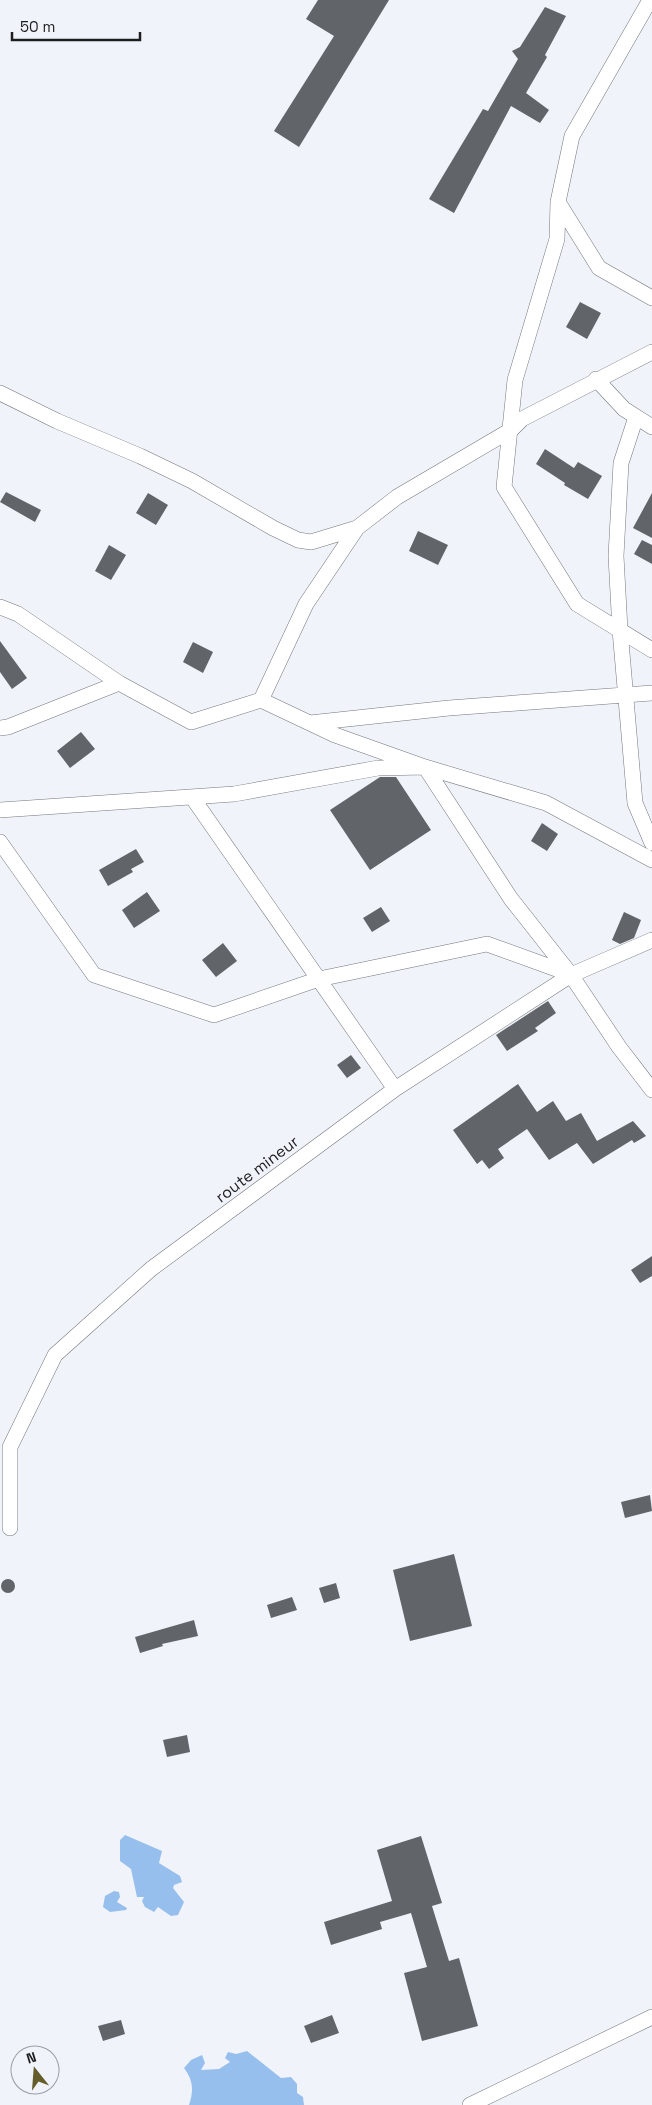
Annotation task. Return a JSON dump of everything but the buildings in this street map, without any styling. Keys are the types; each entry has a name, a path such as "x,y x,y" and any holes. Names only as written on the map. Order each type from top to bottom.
{"street":[{"path":"650,0 572,136 558,202 557,239 515,380 504,487 577,604 652,650"},
{"path":"558,202 599,268 652,298"},
{"path":"261,700 306,604 357,528 397,497 510,430 522,419 596,379 652,352"},
{"path":"596,379 624,409 652,427"},
{"path":"0,393 192,481 298,540 311,542 357,528"},
{"path":"636,417 621,463 616,556 620,630 635,802 652,844"},
{"path":"0,608 18,614 120,683 191,722 261,700 335,735 426,766 546,803 652,860"},
{"path":"0,728 8,727 120,683"},
{"path":"310,723 449,708 652,693"},
{"path":"0,810 234,794 378,768 426,766"},
{"path":"426,766 511,899 571,975 619,1047 652,1090"},
{"path":"192,797 395,1089"},
{"path":"0,842 94,975 214,1015 319,979 487,944 571,975"},
{"name":"route mineur","path":"10,1528 10,1447 55,1355 151,1269 395,1089 571,975 652,940"},
{"path":"470,2105 652,2018"}],"water":[{"path":"125,1835 162,1851 159,1863 180,1876 182,1882 174,1885 173,1888 184,1902 178,1915 171,1916 158,1907 154,1912 145,1907 142,1901 144,1897 137,1897 131,1869 120,1861 120,1840"},
{"path":"114,1891 119,1892 120,1897 117,1902 127,1908 126,1910 110,1912 103,1907 105,1896"},
{"path":"247,2051 281,2078 291,2077 297,2084 297,2093 303,2097 304,2105 189,2105 192,2085 184,2068 191,2060 202,2055 205,2063 201,2070 219,2069 230,2062 225,2058 228,2052 236,2054"}]}
